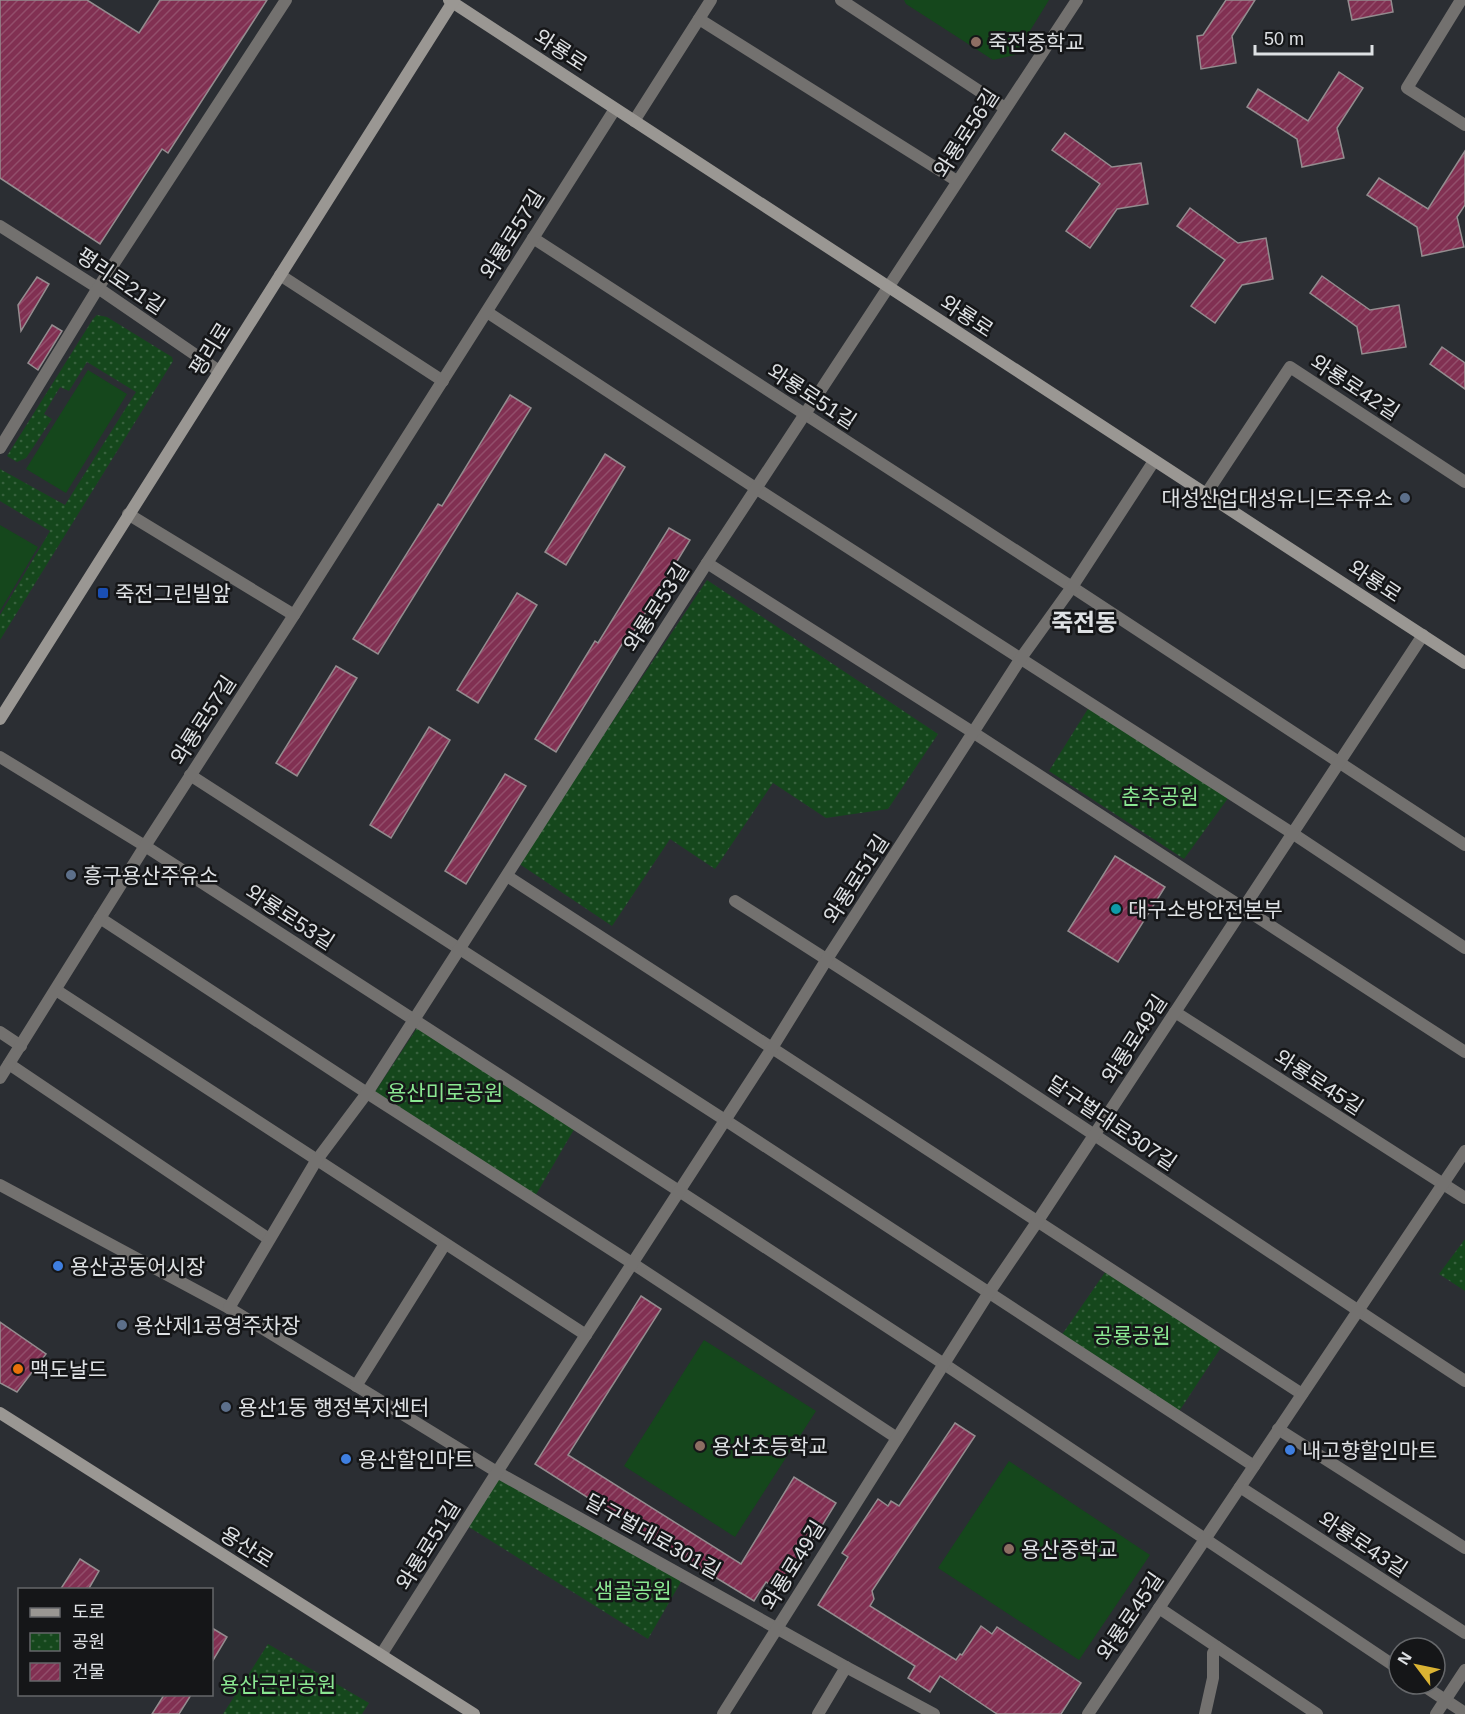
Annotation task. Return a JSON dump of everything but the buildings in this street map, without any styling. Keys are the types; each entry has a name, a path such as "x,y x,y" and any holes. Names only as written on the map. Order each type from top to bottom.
{"main road":[{"name":"와룡로","path":"452,1 1465,663"},
{"name":"평리로","path":"0,719 452,1"},
{"name":"용산로","path":"0,1413 474,1714"}],"street":[{"path":"0,448 98,288 286,0"},
{"path":"633,121 711,0"},
{"path":"841,0 1005,108"},
{"name":"와룡로56길","path":"887,287 1077,0"},
{"path":"1461,0 1407,88 1465,125"},
{"path":"699,19 957,181"},
{"name":"와룡로57길","path":"0,1078 190,775 615,109"},
{"name":"평리로21길","path":"0,226 98,288 219,371"},
{"name":"와룡로51길","path":"533,238 1072,586"},
{"path":"280,275 443,381"},
{"name":"와룡로53길","path":"228,1308 316,1161 367,1093 887,287"},
{"path":"487,312 757,489 1292,833 1465,948"},
{"name":"와룡로42길","path":"1206,494 1290,368 1465,482"},
{"name":"와룡로51길","path":"381,1655 1021,658 1072,586 1154,461"},
{"path":"129,514 294,615"},
{"path":"707,563 974,733 1465,1052"},
{"path":"1072,586 1465,845"},
{"name":"와룡로49길","path":"723,1714 988,1294 1423,635"},
{"path":"0,757 145,846"},
{"path":"190,775 725,1120 1254,1466"},
{"name":"와룡로53길","path":"145,846 414,1021"},
{"path":"507,876 1302,1394"},
{"name":"달구벌대로307길","path":"735,901 1095,1134 1465,1381"},
{"path":"100,918 897,1438"},
{"path":"56,990 586,1335"},
{"name":"와룡로45길","path":"1175,1012 1443,1184"},
{"path":"414,1021 944,1364 1387,1661"},
{"path":"0,1032 21,1046"},
{"path":"9,1064 269,1239"},
{"name":"와룡로45길","path":"1088,1714 1465,1151"},
{"path":"1443,1184 1465,1198"},
{"name":"달구벌대로301길","path":"0,1185 228,1308 497,1472 934,1714"},
{"path":"356,1386 445,1244"},
{"path":"1278,1429 1465,1548"},
{"name":"와룡로43길","path":"1240,1487 1465,1633"},
{"path":"1159,1608 1317,1714"},
{"path":"1205,1714 1213,1678 1213,1653 1217,1647"},
{"path":"818,1714 846,1667"},
{"path":"1436,1714 1465,1670"},
{"path":"1439,1696 1465,1713"}],"green space":[{"path":"904,0 1049,0 1015,55 993,60 906,4"},
{"path":"97,315 107,317 172,357 173,361 0,640 0,615 50,531 0,501 0,469 65,505 136,392 87,362 69,391 60,387 44,414 52,419 26,458 17,462 7,456"},
{"path":"88,370 127,394 66,493 26,469"},
{"path":"0,525 38,547 0,611"},
{"path":"707,580 938,734 888,809 826,818 773,783 715,869 670,839 612,926 518,863"},
{"name":"춘추공원","path":"1091,704 1231,794 1184,859 1049,771"},
{"name":"용산미로공원","path":"419,1025 576,1126 534,1198 373,1095"},
{"path":"1465,1239 1465,1291 1439,1274"},
{"name":"공룡공원","path":"1108,1268 1224,1343 1176,1416 1059,1339"},
{"path":"704,1340 816,1411 735,1537 624,1466"},
{"path":"1009,1461 1150,1555 1079,1660 938,1568"},
{"name":"샘골공원","path":"499,1477 682,1580 648,1639 464,1524"},
{"name":"용산근린공원","path":"268,1644 369,1703 362,1714 223,1714"}],"place":[{"name":"죽전중학교","path":"976,42"},
{"name":"대성산업대성유니드주유소","path":"1405,498"},
{"name":"죽전그린빌앞","path":"103,593"},
{"name":"흥구용산주유소","path":"71,875"},
{"name":"대구소방안전본부","path":"1116,909"},
{"name":"용산공동어시장","path":"58,1266"},
{"name":"용산제1공영주차장","path":"122,1325"},
{"name":"맥도날드","path":"18,1369"},
{"name":"용산1동 행정복지센터","path":"226,1407"},
{"name":"용산초등학교","path":"700,1446"},
{"name":"내고향할인마트","path":"1290,1450"},
{"name":"용산할인마트","path":"346,1459"},
{"name":"용산중학교","path":"1009,1549"}],"district":[{"name":"죽전동","path":"1084,622"}]}
